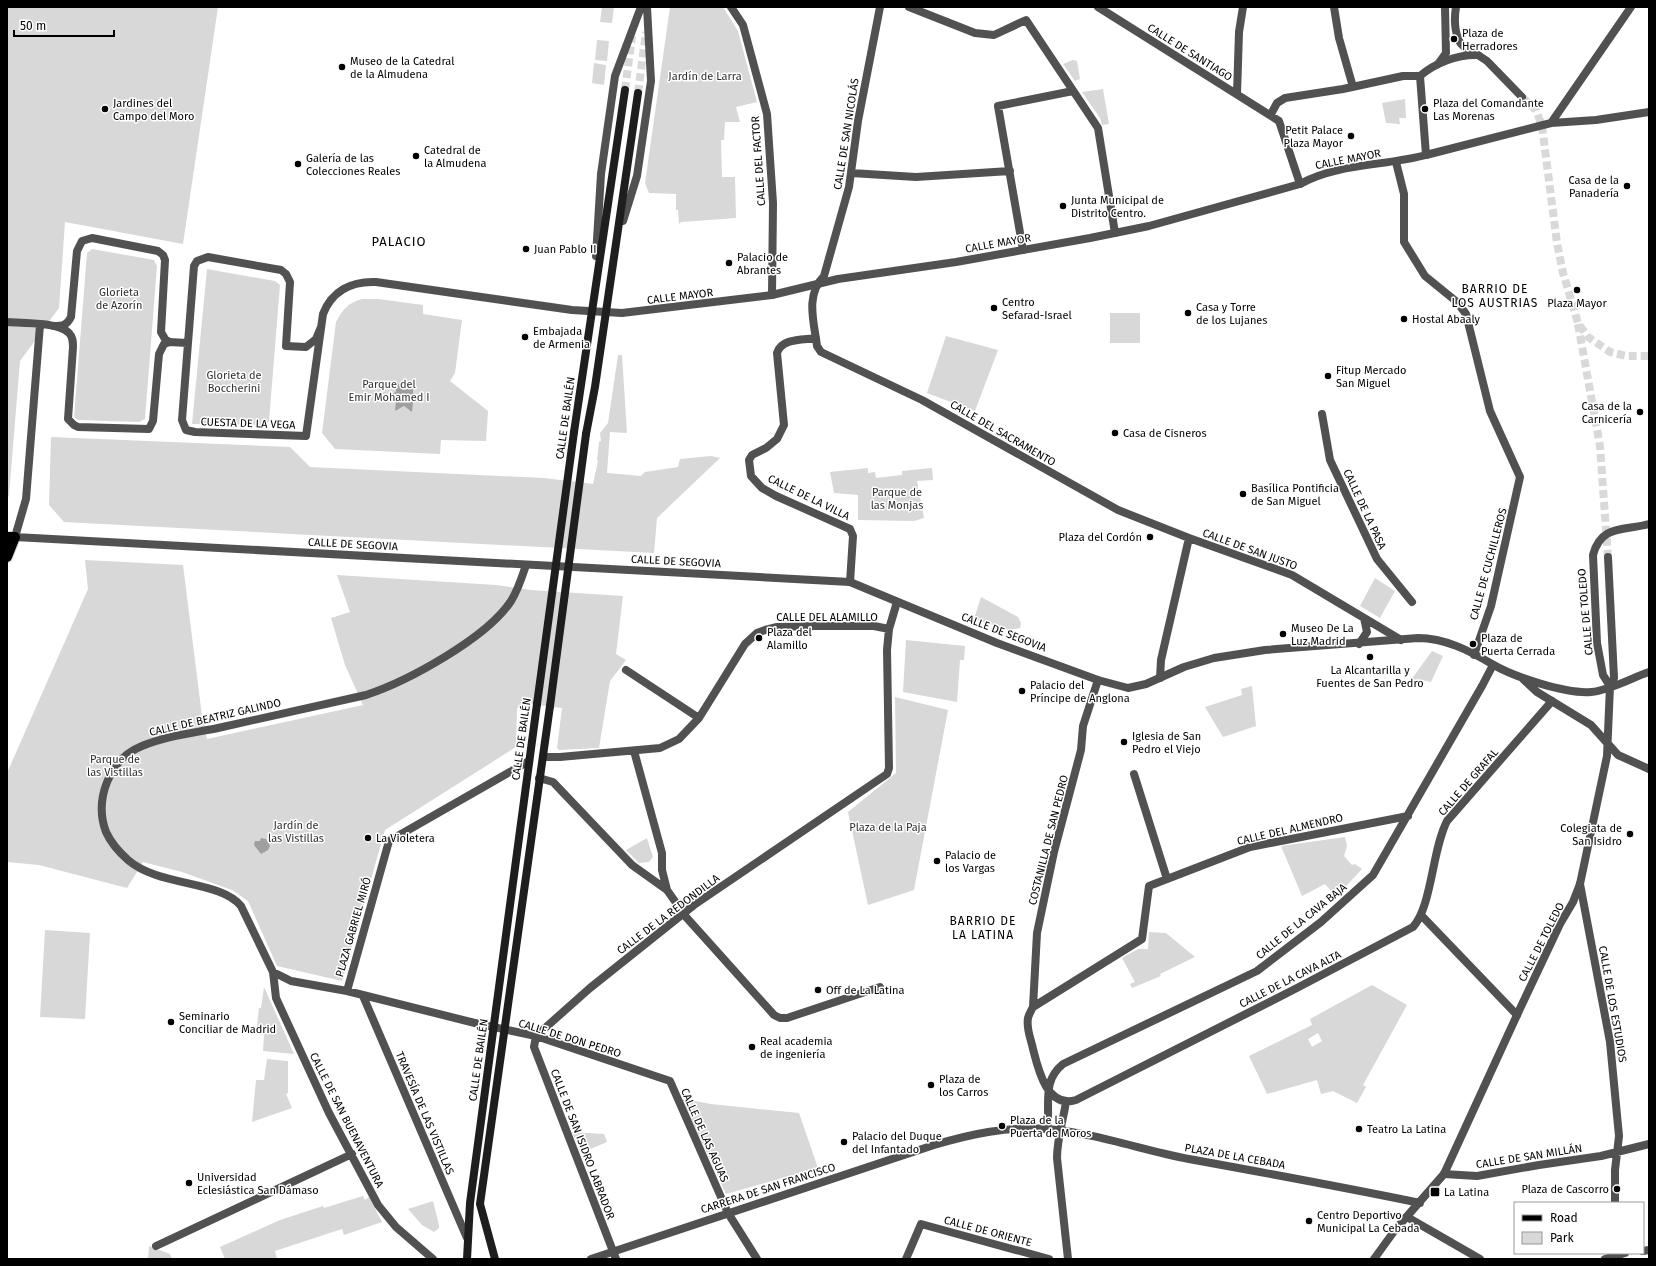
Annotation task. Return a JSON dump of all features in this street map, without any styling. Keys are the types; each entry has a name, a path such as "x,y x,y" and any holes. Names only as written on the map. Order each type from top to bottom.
{"main road":[{"name":"CALLE DE BAILÉN","path":"466,1259 470,1203 529,761 592,311 595,278 624,90"},
{"name":"CALLE DE BAILÉN","path":"495,1259 480,1204 543,757 586,434 638,92"},
{"path":"7,557 11,537"}],"street":[{"name":"CALLE DE BAILÉN","path":"595,278 601,174 615,76 641,7"},
{"name":"CALLE DE BAILÉN","path":"609,283 625,210 637,176 651,81 647,7"},
{"name":"CALLE DEL FACTOR","path":"731,7 743,25 767,114 773,203 772,295"},
{"name":"CALLE DE SAN NICOLÁS","path":"816,283 824,276 849,187 858,121 880,7"},
{"path":"909,7 975,33 994,35 1026,20 1098,128 1115,232"},
{"name":"CALLE DE SANTIAGO","path":"1098,7 1271,114"},
{"path":"1237,94 1239,32 1243,7"},
{"path":"1334,7 1339,38 1353,87"},
{"path":"1438,64 1446,53 1445,7"},
{"path":"1456,7 1455,14 1457,37 1463,47 1487,61 1522,97"},
{"path":"1551,123 1631,7"},
{"path":"1300,184 1279,121 1271,114 1278,103 1285,98 1353,87 1407,75 1420,76 1438,64 1456,58 1478,55"},
{"path":"1420,76 1426,155"},
{"path":"1023,250 998,106 1073,91"},
{"name":"CALLE MAYOR","path":"343,289 356,283 376,282 605,313 628,313 772,295 816,283 1023,250 1149,226 1300,184 1312,177 1374,164 1396,162 1551,123 1596,120 1649,112"},
{"name":"CALLE DE CUCHILLEROS","path":"1396,162 1404,194 1404,242 1424,276 1432,284 1457,302 1466,314 1490,411 1520,478 1490,606 1474,655"},
{"path":"851,173 916,177 1010,171"},
{"path":"7,322 54,326 64,326 69,323 71,317 76,251 82,241 92,238 158,251 163,255 165,260 161,332 165,339 169,342"},
{"name":"CUESTA DE LA VEGA","path":"315,367 313,358 308,352 301,348 286,346 290,282 286,274 281,270 208,257 197,261 194,266 182,420 183,426 189,432 306,436 321,327 328,303 343,289"},
{"name":"CALLE DEL SACRAMENTO","path":"816,283 812,296 816,338 820,352 922,400 1118,510 1189,538"},
{"path":"11,537 26,499 40,325"},
{"path":"54,326 63,328 73,339 68,418 78,427 149,429 153,421 158,354 164,344 169,342 188,343"},
{"name":"CUESTA DE LA VEGA","path":"301,348 312,343 321,327"},
{"name":"CALLE DE LA VILLA","path":"816,338 784,342 778,346 777,353 784,425 777,440 766,448 752,455 748,460 751,476 762,488 776,496 847,527 852,532 850,582"},
{"name":"CALLE DE LA PASA","path":"1322,414 1330,460 1377,559 1412,602"},
{"name":"CALLE DE TOLEDO","path":"1610,686 1603,675 1597,643 1592,576 1594,550 1603,537 1620,528 1649,524"},
{"name":"CALLE DE SEGOVIA","path":"11,537 850,582 997,642 1098,680 1128,688 1146,684 1197,662 1214,658 1265,650 1359,644"},
{"path":"1160,678 1161,660 1189,538"},
{"name":"CALLE DE SAN JUSTO","path":"1189,538 1292,575 1401,640"},
{"name":"CALLE DE TOLEDO","path":"1420,1203 1444,1174 1517,1015 1580,884 1608,745 1610,686 1614,678 1608,557"},
{"name":"CALLE DE BEATRIZ GALINDO","path":"272,972 244,911 233,898 222,893 166,879 143,870 130,862 116,849 106,832 102,811 103,793 110,775 118,763 129,753 142,746 176,736 366,694 387,687 427,668 468,642 486,628 511,602 526,565"},
{"name":"CALLE DE LA REDONDILLA","path":"536,1036 590,988 684,913 887,774 889,768 887,650 889,629 897,602"},
{"path":"1359,644 1367,632 1364,618"},
{"name":"CALLE DEL ALAMILLO","path":"699,718 745,644 757,633 765,630 815,626 874,626 889,629"},
{"path":"1359,644 1418,638 1434,639 1455,645 1520,678 1570,692 1596,691 1649,672"},
{"name":"CALLE DE LA CAVA BAJA","path":"1047,1129 1049,1111 1048,1089 1055,1070 1063,1064 1257,971 1321,922 1373,875 1482,686 1493,664"},
{"path":"543,757 660,748 679,739 699,718 626,670"},
{"path":"1520,678 1537,692 1591,725 1618,755 1649,769"},
{"name":"COSTANILLA DE SAN PEDRO","path":"1048,1089 1040,1074 1028,1028 1029,1013 1033,1007 1037,933 1054,852 1081,750 1083,726 1098,680"},
{"name":"CALLE DE GRAFAL","path":"1421,915 1441,834 1447,821 1552,701"},
{"path":"634,751 662,853 663,875 667,890"},
{"name":"PLAZA GABRIEL MIRÓ","path":"272,972 291,981 346,991 389,841 529,761"},
{"path":"1134,774 1166,879"},
{"path":"539,778 553,782 632,864 667,890 684,913 774,1015 780,1018 787,1018 880,987"},
{"name":"CALLE DEL ALMENDRO","path":"1033,1007 1142,938 1148,886 1250,847 1408,816"},
{"name":"CALLE DE LOS ESTUDIOS","path":"1580,884 1610,1042 1619,1136 1617,1152"},
{"path":"1421,915 1517,1015"},
{"name":"CALLE DE LA CAVA ALTA","path":"1066,1102 1076,1100 1103,1087 1413,927 1421,915"},
{"name":"CALLE DE SAN BUENAVENTURA","path":"272,972 276,998 329,1113 385,1214 410,1240 433,1259"},
{"name":"CALLE DE DON PEDRO","path":"346,991 536,1036 670,1081"},
{"name":"TRAVESÍA DE LAS VISTILLAS","path":"363,996 467,1238"},
{"name":"CALLE DE SAN ISIDRO LABRADOR","path":"536,1036 534,1047 614,1255"},
{"name":"CALLE DE LAS AGUAS","path":"670,1081 728,1213 757,1259"},
{"path":"1048,1089 1058,1099 1066,1102 1060,1130 1057,1158 1068,1259"},
{"name":"CARRERA DE SAN FRANCISCO","path":"591,1259 614,1255 728,1213 953,1139 997,1130 1047,1129"},
{"name":"PLAZA DE LA CEBADA","path":"1047,1129 1095,1136 1151,1152 1420,1203"},
{"name":"CALLE DE SAN MILLÁN","path":"1444,1174 1477,1176 1617,1152 1649,1144"},
{"path":"1615,1202 1617,1152"},
{"path":"156,1246 352,1154"},
{"path":"1374,1259 1420,1203"},
{"path":"1409,1215 1480,1259"},
{"name":"CALLE DE ORIENTE","path":"906,1259 921,1224 1049,1259"},
{"path":"1605,1259 1615,1256"}],"green space":[{"name":"Jardines del Campo del Moro","path":"7,7 218,7 183,244 65,222 59,308 20,361 9,495 7,500"},
{"path":"602,7 614,7 612,23 600,22"},
{"name":"Jardín de Larra","path":"670,7 723,7 738,31 757,102 736,107 740,122 725,122 724,140 721,140 722,177 735,177 736,218 681,222 679,224 678,210 676,210 676,194 649,193 645,183"},
{"path":"597,40 609,41 607,61 595,60"},
{"path":"1073,60 1077,61 1080,79 1075,81 1063,64"},
{"path":"594,63 606,65 604,85 592,83"},
{"path":"1103,89 1109,124 1102,125 1100,118 1082,92"},
{"path":"1405,99 1406,118 1399,118 1400,124 1386,123 1382,103"},
{"name":"Glorieta de Azorín","path":"92,249 154,260 157,266 145,419 139,422 78,420 74,417 87,253"},
{"name":"Glorieta de Boccherini","path":"207,269 275,281 280,285 269,421 266,425 192,424"},
{"name":"Parque del Emir Mohamed I","path":"362,299 378,299 423,305 423,314 462,320 455,373 450,381 488,411 486,441 441,440 440,454 335,449 322,433 336,322 346,307 353,302"},
{"path":"1110,313 1140,313 1140,343 1110,343"},
{"path":"946,336 998,350 975,411 927,393"},
{"path":"618,355 622,355 627,433 610,432 607,473 641,476 645,472 678,467 680,459 711,456 720,458 657,518 654,553 64,522 49,505 51,437 290,447 310,467 544,478 593,484 598,461 599,442 601,441 600,433 608,423"},
{"name":"Parque de las Monjas","path":"868,468 868,473 875,472 876,478 902,475 902,471 932,468 933,480 917,481 924,518 914,521 858,520 858,495 834,493 830,472"},
{"name":"Parque de las Vistillas","path":"85,560 183,565 202,716 207,739 363,705 345,665 331,618 350,612 337,575 496,585 531,590 623,596 616,654 626,660 610,681 599,748 559,750 557,748 562,708 523,703 517,708 516,747 385,830 342,981 277,966 248,901 232,890 182,872 143,862 127,888 39,865 7,862 7,773 88,589"},
{"path":"1375,578 1395,591 1380,618 1360,606"},
{"path":"981,597 1018,617 1021,623 1020,628 1009,630 974,619"},
{"path":"906,640 965,646 964,660 960,660 957,702 903,692"},
{"path":"1432,651 1443,656 1431,682 1417,679 1415,685 1408,684"},
{"path":"1252,686 1256,726 1223,737 1205,707 1242,695 1241,689"},
{"name":"Plaza de la Paja","path":"895,697 948,710 914,890 868,905 848,812 896,773"},
{"path":"1345,837 1347,846 1344,856 1352,865 1355,864 1362,869 1336,897 1325,884 1302,896 1281,846"},
{"path":"647,838 653,857 649,862 639,863 626,850"},
{"path":"45,930 90,933 85,1019 40,1017"},
{"path":"1149,932 1166,933 1195,957 1160,974 1161,976 1132,988 1130,984 1135,982 1122,958 1138,949 1148,949"},
{"path":"1372,985 1407,1005 1363,1085 1366,1087 1357,1103 1333,1091 1321,1094 1317,1080 1267,1094 1249,1056 1312,1025 1310,1019","holes":["1318,1033 1322,1041 1312,1047 1308,1039"]},
{"path":"264,987 294,1054 263,1051 264,1035 256,1034 259,1008 261,1008"},
{"path":"267,1059 288,1061 288,1093 286,1094 292,1108 252,1122 256,1080 264,1080"},
{"path":"684,1099 711,1104 799,1113 818,1168 726,1194 682,1100"},
{"path":"572,1132 604,1134 607,1142 581,1153"},
{"path":"363,1196 365,1200 369,1197 382,1222 344,1235 342,1229 275,1251 277,1259 225,1259 220,1247 280,1220 323,1206 324,1208"},
{"path":"433,1201 439,1225 439,1228 434,1232 422,1225 408,1209"},
{"path":"149,1246 170,1254 172,1259 148,1259"}],"shaded area":[{"path":"396,382 404,387 413,382 413,393 422,398 413,402 412,412 404,406 395,411 396,401 387,396 396,392"},
{"path":"261,838 266,839 270,846 268,850 261,854 254,845 255,841 260,841"}],"tunnel":[{"path":"638,93 646,32"},
{"path":"625,90 632,36"},
{"path":"1522,97 1536,110 1542,126 1557,243 1563,273 1578,323 1588,337 1610,352 1626,356 1649,356"},
{"path":"1578,324 1600,446 1608,557"}],"place":[{"name":"Plaza de Herradores","path":"1454,39"},
{"name":"Museo de la Catedral de la Almudena","path":"342,67"},
{"name":"Jardines del Campo del Moro","path":"105,109"},
{"name":"Plaza del Comandante Las Morenas","path":"1425,109"},
{"name":"Petit Palace Plaza Mayor","path":"1351,136"},
{"name":"Catedral de la Almudena","path":"416,156"},
{"name":"Galería de las Colecciones Reales","path":"298,164"},
{"name":"Casa de la Panadería","path":"1627,186"},
{"name":"Junta Municipal de Distrito Centro.","path":"1063,206"},
{"name":"Juan Pablo II","path":"526,249"},
{"name":"Palacio de Abrantes","path":"729,263"},
{"name":"Plaza Mayor","path":"1577,290"},
{"name":"Centro Sefarad-Israel","path":"994,308"},
{"name":"Casa y Torre de los Lujanes","path":"1188,313"},
{"name":"Hostal Abaaly","path":"1404,319"},
{"name":"Embajada de Armenia","path":"525,337"},
{"name":"Fitup Mercado San Miguel","path":"1328,376"},
{"name":"Casa de la Carnicería","path":"1640,412"},
{"name":"Casa de Cisneros","path":"1115,433"},
{"name":"Basílica Pontificia de San Miguel","path":"1243,494"},
{"name":"Plaza del Cordón","path":"1150,537"},
{"name":"Museo De La Luz Madrid","path":"1283,634"},
{"name":"Plaza del Alamillo","path":"759,638"},
{"name":"Plaza de Puerta Cerrada","path":"1473,644"},
{"name":"La Alcantarilla y Fuentes de San Pedro","path":"1370,657"},
{"name":"Palacio del Príncipe de Anglona","path":"1022,691"},
{"name":"Iglesia de San Pedro el Viejo","path":"1124,742"},
{"name":"Colegiata de San Isidro","path":"1630,834"},
{"name":"La Violetera","path":"368,838"},
{"name":"Palacio de los Vargas","path":"937,861"},
{"name":"Off de La Latina","path":"818,990"},
{"name":"Seminario Conciliar de Madrid","path":"171,1022"},
{"name":"Real academia de ingeniería","path":"752,1047"},
{"name":"Plaza de los Carros","path":"931,1085"},
{"name":"Plaza de la Puerta de Moros","path":"1002,1126"},
{"name":"Teatro La Latina","path":"1359,1129"},
{"name":"Palacio del Duque del Infantado","path":"844,1142"},
{"name":"Universidad Eclesiástica San Dámaso","path":"189,1183"},
{"name":"Plaza de Cascorro","path":"1617,1189"},
{"name":"La Latina","path":"1435,1192"},
{"name":"Centro Deportivo Municipal La Cebada","path":"1309,1221"}],"district":[{"name":"PALACIO","path":"399,241"},
{"name":"BARRIO DE LOS AUSTRIAS","path":"1495,296"},
{"name":"BARRIO DE LA LATINA","path":"983,928"}],"park label":[{"name":"Jardín de las Vistillas","path":"296,831"}]}
